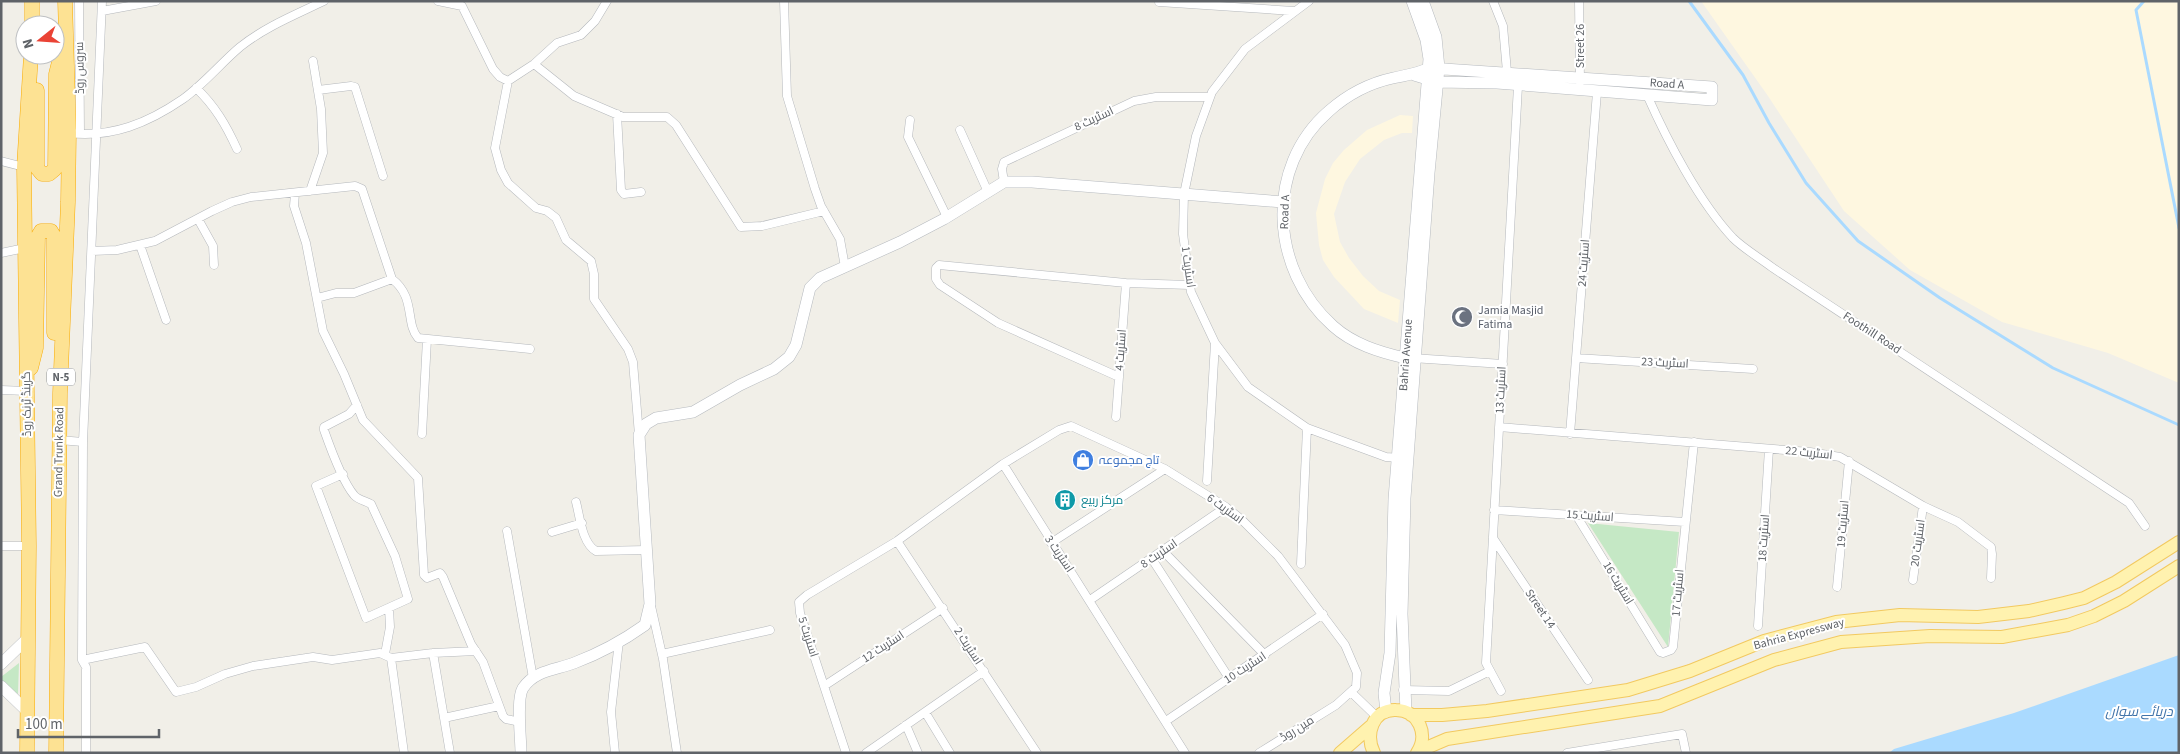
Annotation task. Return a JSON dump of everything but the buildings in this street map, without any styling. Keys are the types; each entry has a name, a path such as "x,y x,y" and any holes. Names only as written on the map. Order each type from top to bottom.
{"highway":[{"path":"32,1 32,15"},
{"name":"Grand Trunk Road","path":"56,753 60,393 68,202 75,134 66,35 65,1"},
{"path":"65,39 66,35"},
{"name":"گرینڈ ٹرنک روڈ","path":"26,753 29,546 24,167 31,65"},
{"path":"34,65 38,79 37,168 42,174 48,174 55,170 56,74 58,65"},
{"path":"27,388 36,348 38,236 41,231 46,230 51,231 54,236 54,347 60,393"}],"main road":[{"name":"Bahria Expressway","path":"1378,718 1396,710 1442,716 1628,690 1690,671 1764,641 1836,622 1900,615 1978,617 2029,611 2064,604 2084,598 2116,582 2179,542"},
{"name":"Bahria Expressway","path":"1418,752 1455,738 1660,706 1774,660 1841,642 1930,636 2002,637 2068,625 2094,616 2124,601 2179,566"},
{"path":"1408,713 1416,719 1422,731 1422,745 1418,752"},
{"path":"1340,753 1378,718"},
{"path":"1374,753 1370,745 1369,735 1378,718"}],"street":[{"name":"سروس روڈ","path":"75,134 79,1"},
{"path":"86,753 86,667 82,660 83,442 102,1"},
{"path":"102,11 156,1"},
{"path":"438,1 462,6 493,69 500,77 508,81"},
{"path":"607,1 595,21 580,36 557,43 534,64 508,81 495,148 501,170 508,184 536,208 556,218 566,240 590,261 594,274 594,300 628,349 633,362 650,604 662,654 677,753"},
{"path":"784,1 787,96 807,167 824,211 840,239 845,267"},
{"name":"اسٹریٹ 1","path":"1309,1 1245,49 1212,92 1196,136 1184,194 1183,234 1190,285 1215,343 1248,387 1307,428 1386,457 1403,459"},
{"name":"Bahria Avenue","path":"1412,1 1434,68"},
{"name":"Bahria Avenue","path":"1408,713 1404,690 1402,604 1403,459 1436,37 1423,1"},
{"path":"1493,1 1503,26 1507,72"},
{"name":"Street 26","path":"1580,1 1580,90"},
{"path":"75,134 131,128 184,98 241,47 266,29 322,2"},
{"path":"1159,2 1212,3 1295,11"},
{"path":"310,191 323,153 318,90 313,61"},
{"path":"534,64 574,96 623,117 667,117 676,125 741,227 762,226 824,211"},
{"name":"Road A","path":"1410,358 1380,352 1357,342 1334,326 1314,306 1299,283 1288,257 1283,230 1283,202 1288,176 1297,152 1311,130 1328,111 1349,96 1372,84 1392,78 1414,75 1434,68 1712,86 1712,100 1432,81 1414,75"},
{"name":"اسٹریٹ 13","path":"1501,691 1486,663 1518,86"},
{"path":"318,90 355,87 383,176"},
{"path":"196,88 216,109 237,149"},
{"name":"اسٹریٹ 24","path":"1570,434 1597,92"},
{"name":"Foothill Road","path":"1647,95 1661,126 1710,209 1734,239 1773,268 2129,503 2144,526"},
{"name":"اسٹریٹ 8","path":"1004,182 1002,169 1004,162 1134,101 1156,97 1210,97"},
{"path":"617,114 621,190 624,194 641,192"},
{"path":"910,120 908,136 947,217"},
{"path":"960,130 988,192"},
{"path":"1,160 24,167"},
{"path":"639,435 646,424 656,418 693,412 740,385 774,369 789,357 796,346 810,288 820,278 900,242 947,217 1004,182 1032,182 1283,202"},
{"path":"92,251 117,250 140,245 178,230 232,202 251,197 355,186 362,189 392,279 400,285 405,296 411,311 414,333 418,338 530,349"},
{"path":"295,193 295,211 306,243 323,331 344,374 363,420 418,478 424,575 428,578 440,573 476,652 483,662 502,716 506,719 520,722"},
{"path":"198,219 213,246 214,264"},
{"path":"140,245 166,320"},
{"path":"1,253 25,248"},
{"path":"1119,377 998,323 940,284 935,274 936,268 939,265 1126,283 1190,285"},
{"path":"317,298 336,293 354,293 392,279"},
{"name":"اسٹریٹ 4","path":"1116,417 1126,283"},
{"path":"422,434 426,339"},
{"path":"1207,481 1215,343"},
{"path":"1410,358 1503,364"},
{"name":"اسٹریٹ 23","path":"1576,358 1753,369"},
{"path":"1,390 27,388"},
{"path":"343,474 316,486 366,618 408,599 395,556 371,504 355,496 343,474 324,427 349,414 357,405"},
{"name":"اسٹریٹ 6","path":"1003,464 1059,430 1071,426 1165,469 1226,507 1241,519 1278,556 1345,645 1357,673 1356,687 1352,692"},
{"name":"اسٹریٹ 22","path":"1499,427 1810,452 1840,457 1923,506 1958,522 1991,547 1991,578"},
{"path":"1301,564 1307,428"},
{"path":"59,440 83,442"},
{"path":"1685,522 1694,442"},
{"name":"اسٹریٹ 18","path":"1758,626 1770,450"},
{"name":"Bahria Avenue","path":"1378,718 1390,653 1394,499 1403,459"},
{"name":"اسٹریٹ 19","path":"1838,587 1849,461"},
{"path":"897,540 1003,464"},
{"name":"اسٹریٹ 3","path":"1003,464 1051,543 1090,600 1186,753"},
{"path":"1051,543 1165,469"},
{"path":"576,502 588,542 596,551 646,550"},
{"name":"اسٹریٹ 20","path":"1913,580 1923,506"},
{"name":"اسٹریٹ 8","path":"1090,600 1226,507"},
{"name":"اسٹریٹ 15","path":"1494,510 1685,522"},
{"name":"اسٹریٹ 16","path":"1576,515 1660,652"},
{"name":"اسٹریٹ 17","path":"1660,652 1666,653 1673,647 1685,522"},
{"path":"552,532 582,523"},
{"path":"507,531 533,678"},
{"name":"Street 14","path":"1493,538 1588,680"},
{"name":"اسٹریٹ 2","path":"897,540 1037,753"},
{"name":"اسٹریٹ 5","path":"846,753 800,613 800,602 807,595 897,540"},
{"path":"1,546 29,546"},
{"path":"1163,551 1265,655"},
{"path":"1152,559 1229,678"},
{"path":"521,753 520,722 523,688 539,673 574,663 619,641 645,625 650,604"},
{"path":"389,608 388,656 404,753"},
{"name":"اسٹریٹ 12","path":"824,686 943,608"},
{"name":"اسٹریٹ 10","path":"1166,721 1323,614"},
{"path":"662,654 770,630"},
{"path":"1,664 27,639"},
{"path":"615,753 610,712 619,641"},
{"path":"82,660 145,648 176,692 196,687 225,674 253,666 313,656 332,660 476,652"},
{"path":"433,653 450,753"},
{"path":"866,753 984,671"},
{"path":"1404,690 1449,691 1490,671"},
{"path":"1,686 28,712"},
{"path":"1352,692 1378,718"},
{"name":"مین روڈ","path":"1259,753 1336,705 1352,692"},
{"path":"444,718 499,706"},
{"path":"925,712 950,753"},
{"path":"906,725 918,753"},
{"path":"1567,753 1606,749 1682,734 1686,753"}],"shaded area":[{"path":"1701,1 2179,1 2179,383 2108,353 2002,322 1910,270 1844,211 1768,96"},
{"path":"1400,115 1413,116 1412,133 1402,133 1384,140 1360,159 1345,182 1334,214 1340,242 1349,258 1363,276 1379,291 1400,300 1398,323 1364,309 1334,277 1323,260 1319,245 1316,213 1325,179 1333,163 1344,150 1367,130"}],"green space":[{"path":"1588,523 1679,532 1668,647"},
{"path":"19,663 18,694 1,682 1,677"}],"water":[{"name":"دریائے سواں","path":"2179,655 2179,753 1889,753 1894,749 2014,713"}],"waterway":[{"path":"1689,1 1743,75 1769,123 1806,183 1858,241 1940,298 2053,368 2179,425"},
{"path":"2144,1 2136,10 2179,228"}],"place":[{"name":"Jamia Masjid Fatima","path":"1462,317"},
{"name":"تاج مجموعہ","path":"1083,460"},
{"name":"مرکز ربیع","path":"1065,500"}]}
